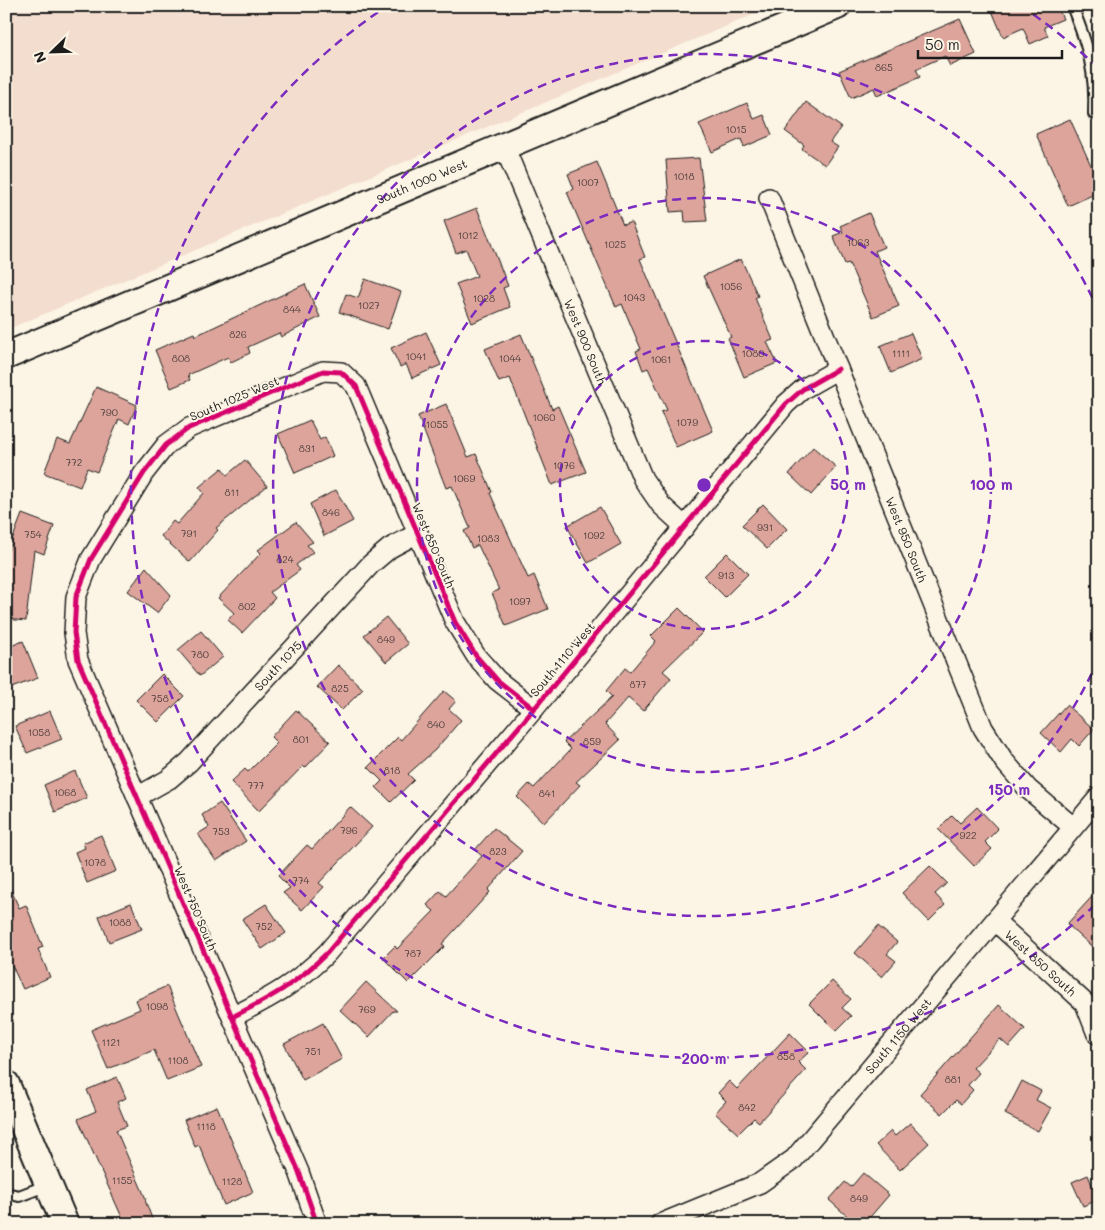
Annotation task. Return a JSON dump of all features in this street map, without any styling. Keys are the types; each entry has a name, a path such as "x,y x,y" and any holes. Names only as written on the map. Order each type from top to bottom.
{"main road":[{"name":"South 1000 West","path":"6,356 837,6"},
{"path":"6,1084 65,1224"}],"street":[{"name":"West 900 South","path":"504,146 643,479 661,505 684,527"},
{"name":"West 950 South","path":"769,198 983,728 1004,761 1028,789 1073,827"},
{"name":"South 1110 West","path":"232,1017 278,994 306,975 534,709 786,404 803,389 838,370"},
{"name":"South 1025 West","path":"76,597 91,559 144,473 166,445 189,428 305,379 323,372 341,372"},
{"name":"West 850 South","path":"341,372 356,386 455,622 476,656 497,680 534,709"},
{"name":"South 1075","path":"137,797 169,779 188,762 371,564 390,548 418,533"},
{"name":"West 750 South","path":"76,597 74,633 78,660 299,1172 317,1224"},
{"name":"South 1150 West","path":"660,1224 760,1183 794,1159 1099,797"},
{"name":"West 850 South","path":"994,921 1085,1003 1097,1034"}],"lane":[{"path":"1072,6 1089,49 1095,89 1094,114"},
{"path":"6,1193 19,1196 49,1184"}],"shaded area":[{"path":"6,6 774,6 6,330"}],"building":[{"path":"990,6 1057,6 1063,19 1044,27 1048,36 1030,44 1023,28 1003,37"},
{"path":"960,19 976,54 950,66 945,56 916,69 920,77 877,96 874,88 851,98 839,71"},
{"path":"806,102 841,127 830,142 838,147 825,165 802,149 804,145 785,131"},
{"path":"747,103 754,119 764,115 772,135 744,147 741,139 712,152 699,124"},
{"path":"1070,119 1099,183 1099,192 1068,206 1036,134"},
{"path":"699,158 707,221 685,222 684,211 670,212 666,160"},
{"path":"597,162 623,225 631,222 645,257 640,259 713,431 676,447 661,412 667,410 648,368 643,370 636,351 641,349 622,304 616,307 567,192 574,189 568,174"},
{"path":"477,208 508,286 503,288 510,307 472,323 456,284 477,276 466,249 456,253 444,221"},
{"path":"869,213 884,247 875,251 899,306 873,317 849,263 845,264 833,236 843,232 840,226"},
{"path":"741,259 758,296 755,298 773,340 767,342 777,363 744,377 728,338 731,337 703,276"},
{"path":"365,279 401,292 388,329 339,312 346,294 358,298"},
{"path":"305,284 320,317 281,337 279,333 248,347 250,353 231,362 228,357 188,375 190,380 171,388 155,350 194,333 195,336"},
{"path":"426,332 441,365 412,378 406,364 400,367 391,348"},
{"path":"911,333 922,359 891,373 880,346"},
{"path":"521,334 552,409 558,406 586,472 552,485 510,378 499,382 485,349"},
{"path":"96,387 137,405 129,424 119,419 97,472 87,468 80,487 44,473 57,439 70,444"},
{"path":"446,404 468,457 476,454 492,492 490,493 528,578 534,575 548,609 506,626 492,593 499,590 478,545 472,548 464,531 470,528 452,486 446,488 418,416"},
{"path":"310,420 320,440 325,437 333,456 295,473 278,434"},
{"path":"813,447 836,467 811,495 789,474"},
{"path":"245,460 267,486 216,528 218,530 190,562 161,536 173,521 177,524 204,493 199,487 222,468 227,475"},
{"path":"336,490 353,521 324,536 310,504"},
{"path":"763,504 787,529 767,549 742,525"},
{"path":"600,507 621,544 588,563 567,526"},
{"path":"22,514 54,526 44,554 34,550 26,621 6,619 6,556"},
{"path":"296,522 313,542 307,545 313,552 296,565 300,570 270,592 275,598 242,633 228,620 234,613 218,598 261,553 258,550"},
{"path":"727,553 748,574 725,597 704,576"},
{"path":"146,567 171,595 157,613 128,591"},
{"path":"679,608 703,632 663,671 671,678 643,711 628,698 605,724 620,740 576,782 580,785 544,823 517,797 529,784 534,788 571,749 564,742 612,697 606,691 625,668 630,672 656,641 651,636"},
{"path":"386,617 408,644 386,662 364,635"},
{"path":"201,631 223,657 200,676 178,650"},
{"path":"23,641 38,678 6,690 6,648"},
{"path":"338,665 363,689 342,710 317,687"},
{"path":"162,674 184,696 158,722 136,700"},
{"path":"444,691 456,701 449,709 461,720 435,750 408,774 414,780 391,802 376,787 382,781 368,767 398,737 401,740"},
{"path":"1066,705 1094,729 1079,746 1072,739 1061,752 1041,733"},
{"path":"296,710 330,742 305,768 303,766 259,811 231,782 245,769 248,772 277,743 271,737"},
{"path":"50,711 62,739 27,753 15,726"},
{"path":"75,771 87,798 55,812 44,785"},
{"path":"220,803 246,841 216,861 198,834 209,827 202,815"},
{"path":"350,807 372,827 319,883 324,887 302,910 283,893 290,888 278,876 307,845 312,849"},
{"path":"977,807 998,829 985,842 992,849 974,866 938,829 952,815 960,823"},
{"path":"494,828 522,851 488,890 490,892 442,944 445,946 408,983 383,958 395,946 397,949 434,911 427,905 440,891 446,896 482,856 475,850"},
{"path":"101,835 116,871 87,883 75,852 85,848 83,843"},
{"path":"930,866 947,883 935,894 945,905 929,921 902,893"},
{"path":"6,878 19,908 26,905 43,947 38,949 50,977 23,989 6,953"},
{"path":"1099,889 1099,953 1067,924"},
{"path":"131,903 142,929 109,942 99,916"},
{"path":"266,904 286,933 262,949 242,919"},
{"path":"878,926 897,942 887,954 896,961 882,977 855,953"},
{"path":"832,981 851,999 842,1008 851,1016 836,1031 809,1004"},
{"path":"366,982 397,1011 393,1011 369,1037 340,1010"},
{"path":"167,986 201,1067 167,1081 154,1050 108,1069 91,1030 140,1009 136,1000"},
{"path":"999,1005 1025,1029 1009,1047 1000,1039 973,1068 979,1073 968,1085 973,1090 961,1104 956,1100 942,1114 920,1094"},
{"path":"323,1023 342,1059 303,1080 284,1044"},
{"path":"790,1033 809,1052 798,1062 806,1070 759,1122 754,1118 738,1134 715,1113 726,1101 718,1093 729,1081 737,1089"},
{"path":"117,1077 126,1098 117,1102 127,1126 116,1130 146,1199 154,1224 125,1224 78,1119 96,1111 87,1090"},
{"path":"1022,1081 1041,1091 1036,1100 1051,1108 1038,1131 1005,1114"},
{"path":"217,1106 253,1192 224,1205 199,1145 195,1147 184,1120"},
{"path":"910,1123 929,1143 900,1170 876,1145 891,1131 895,1136"},
{"path":"863,1173 889,1195 864,1224 856,1224 829,1200 845,1182 851,1187"},
{"path":"1088,1175 1098,1200 1083,1206 1072,1182"}],"cycle path":[{"path":"232,1017 282,989 316,964 327,953 534,709 786,404 803,389 838,369"},
{"path":"317,1224 299,1172 78,660 74,633 76,597 91,559 144,473 166,445 189,428 323,371 341,372 356,386 455,622 476,656 497,680 534,709"}]}
